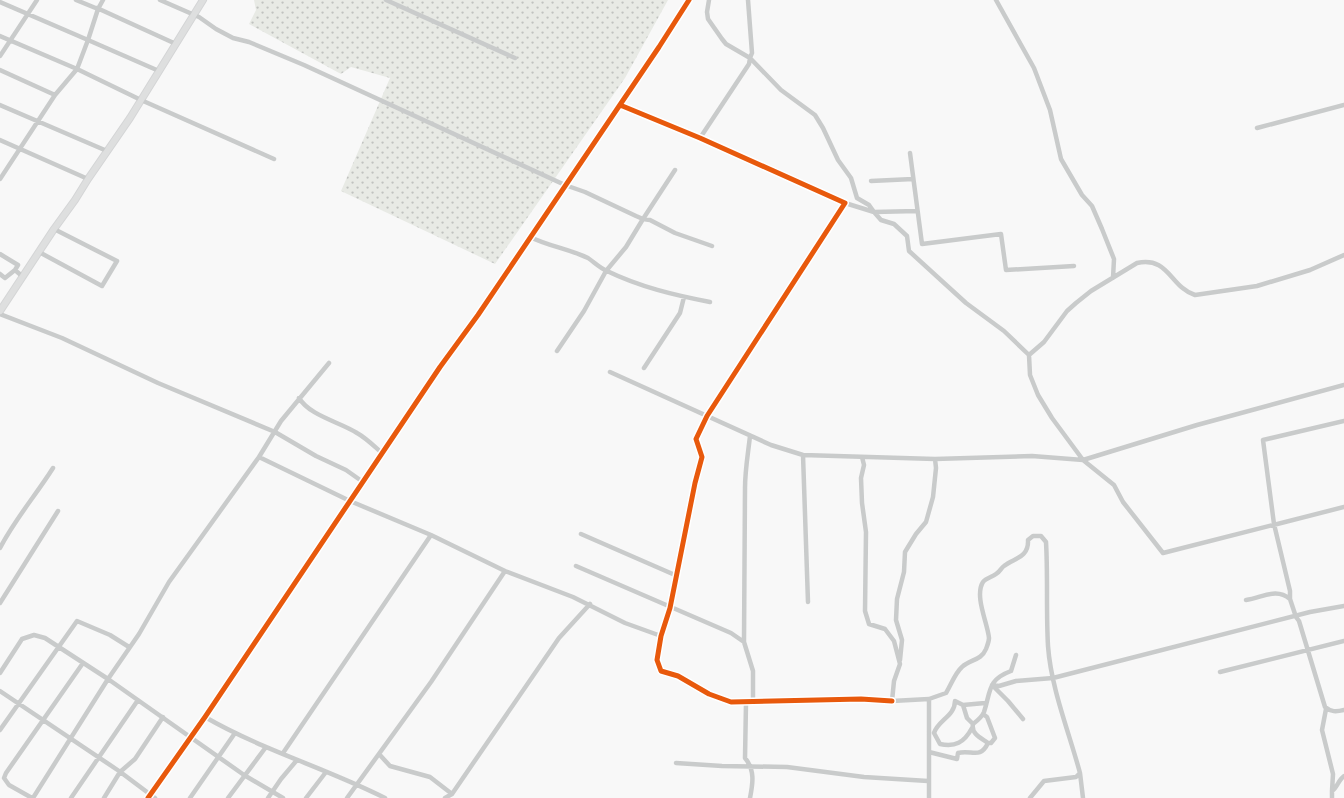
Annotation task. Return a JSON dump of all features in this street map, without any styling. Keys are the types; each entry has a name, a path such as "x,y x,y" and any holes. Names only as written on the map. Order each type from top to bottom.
{"street":[{"path":"0,56 37,0"},
{"path":"77,0 176,44"},
{"path":"0,179 38,120 77,69 102,0"},
{"path":"160,0 199,17 216,30 233,38 249,42 304,65 565,185 586,192 643,219 650,220 674,233 712,246"},
{"path":"202,0 130,118 54,229 0,313 62,338 158,383 275,432 316,456 346,470 363,482"},
{"path":"386,0 516,58"},
{"path":"0,691 120,772 151,797 440,367 478,315 620,105 689,0"},
{"path":"709,0 708,19 726,44 750,58 781,90 815,115 824,128 838,160 851,178 857,198 869,205 881,220 894,224 907,236 909,251 938,279 966,303 1004,331 1029,355 1030,375 1038,395 1052,418 1083,460 1114,485 1123,502 1163,553 1344,507"},
{"path":"700,138 749,64 752,53 748,0"},
{"path":"996,0 1034,68 1050,110 1061,159 1082,196 1092,206 1102,229 1114,259 1113,278"},
{"path":"0,2 159,71"},
{"path":"0,36 274,159"},
{"path":"0,70 56,95"},
{"path":"0,105 107,151"},
{"path":"620,105 700,138 845,203 874,212 918,211"},
{"path":"1256,128 1344,105"},
{"path":"0,140 88,179"},
{"path":"910,153 922,244 1001,234 1006,270 1074,266"},
{"path":"557,351 584,311 606,271 626,246 675,170"},
{"path":"871,181 913,179"},
{"path":"845,203 707,416 696,439 702,457 675,574 670,608 661,636 657,660 661,671 678,676 709,694 731,702 929,699 946,693 962,666 984,655 989,640 981,596 982,584 986,579 999,573 1003,566 1018,559 1029,543 1028,540 1034,536 1041,536 1046,542 1048,646 1053,678 1080,773 1083,798"},
{"path":"39,252 102,286 117,261 54,229"},
{"path":"530,237 539,242 556,246 589,259 606,271 644,287 710,302"},
{"path":"0,254 18,265 5,278 0,274"},
{"path":"1029,355 1044,342 1067,311 1090,291 1138,263 1146,261 1159,264 1171,274 1179,286 1195,295 1257,286 1310,270 1344,254"},
{"path":"15,270 23,277"},
{"path":"644,368 680,313 684,297"},
{"path":"83,663 2,778 32,798 71,740 129,646 139,634 169,582 259,458 275,432 300,398 329,364"},
{"path":"610,372 750,436 803,455 935,459 1032,456 1083,460 1197,425 1344,385"},
{"path":"300,398 303,404 311,410 358,433 382,453"},
{"path":"1332,798 1333,774 1322,730 1326,709 1299,621 1290,599 1289,585 1274,524 1263,440 1344,421"},
{"path":"746,703 753,698 753,671 744,642 745,473 750,436"},
{"path":"803,455 808,602"},
{"path":"862,457 864,465 861,478 862,503 866,532 865,611 868,624 885,629 894,640 900,664"},
{"path":"259,458 505,570 590,604 625,623 661,636"},
{"path":"892,700 894,681 900,664 902,640 896,620 897,600 904,572 905,552 926,522 933,497 935,459"},
{"path":"0,548 20,514 53,468"},
{"path":"0,603 58,511"},
{"path":"581,534 675,574"},
{"path":"283,753 431,535"},
{"path":"576,566 731,633 744,642"},
{"path":"347,798 431,682 505,570"},
{"path":"0,590 6,594"},
{"path":"1246,600 1274,593 1281,594 1290,599"},
{"path":"445,798 452,794 559,638 590,604"},
{"path":"992,685 999,686 1016,681 1053,678 1310,612 1344,606"},
{"path":"0,730 77,621 110,635 129,646"},
{"path":"0,672 22,639 34,635 45,638 191,736 244,775 283,798"},
{"path":"1220,672 1344,641"},
{"path":"931,734 940,744 947,746 959,743 984,714 985,703 992,685 1002,675 1011,671 1016,655"},
{"path":"992,685 1023,719"},
{"path":"946,693 950,700 963,705 985,703"},
{"path":"929,699 931,734 928,781 929,798"},
{"path":"71,798 138,700"},
{"path":"931,734 935,728 947,719 955,708 955,701"},
{"path":"746,703 745,758 752,766 750,798"},
{"path":"963,705 967,718 973,726 974,733 988,743"},
{"path":"1326,709 1338,712 1344,710"},
{"path":"929,752 957,759 958,753 963,751 974,754 984,750 988,743 995,738 984,714"},
{"path":"104,798 120,772 135,759 163,717"},
{"path":"205,717 266,747 357,784 384,798"},
{"path":"190,798 235,732"},
{"path":"228,798 266,747"},
{"path":"379,754 390,766 430,777 452,794"},
{"path":"268,798 297,760"},
{"path":"676,762 787,767 864,777 889,777 928,781"},
{"path":"306,798 326,772"},
{"path":"1030,798 1044,780 1076,777 1080,773"},
{"path":"1332,791 1344,776"}],"shaded area":[{"path":"254,0 668,0 625,78 495,264 341,191 390,78 351,67 341,74 249,24 256,10"}],"cycle path":[{"path":"148,798 205,717 440,367 478,315 689,0"},
{"path":"620,105 700,138 845,203 707,416 696,439 702,457 670,608 661,636 657,660 661,671 678,676 709,694 731,702 861,699 892,701"}]}
